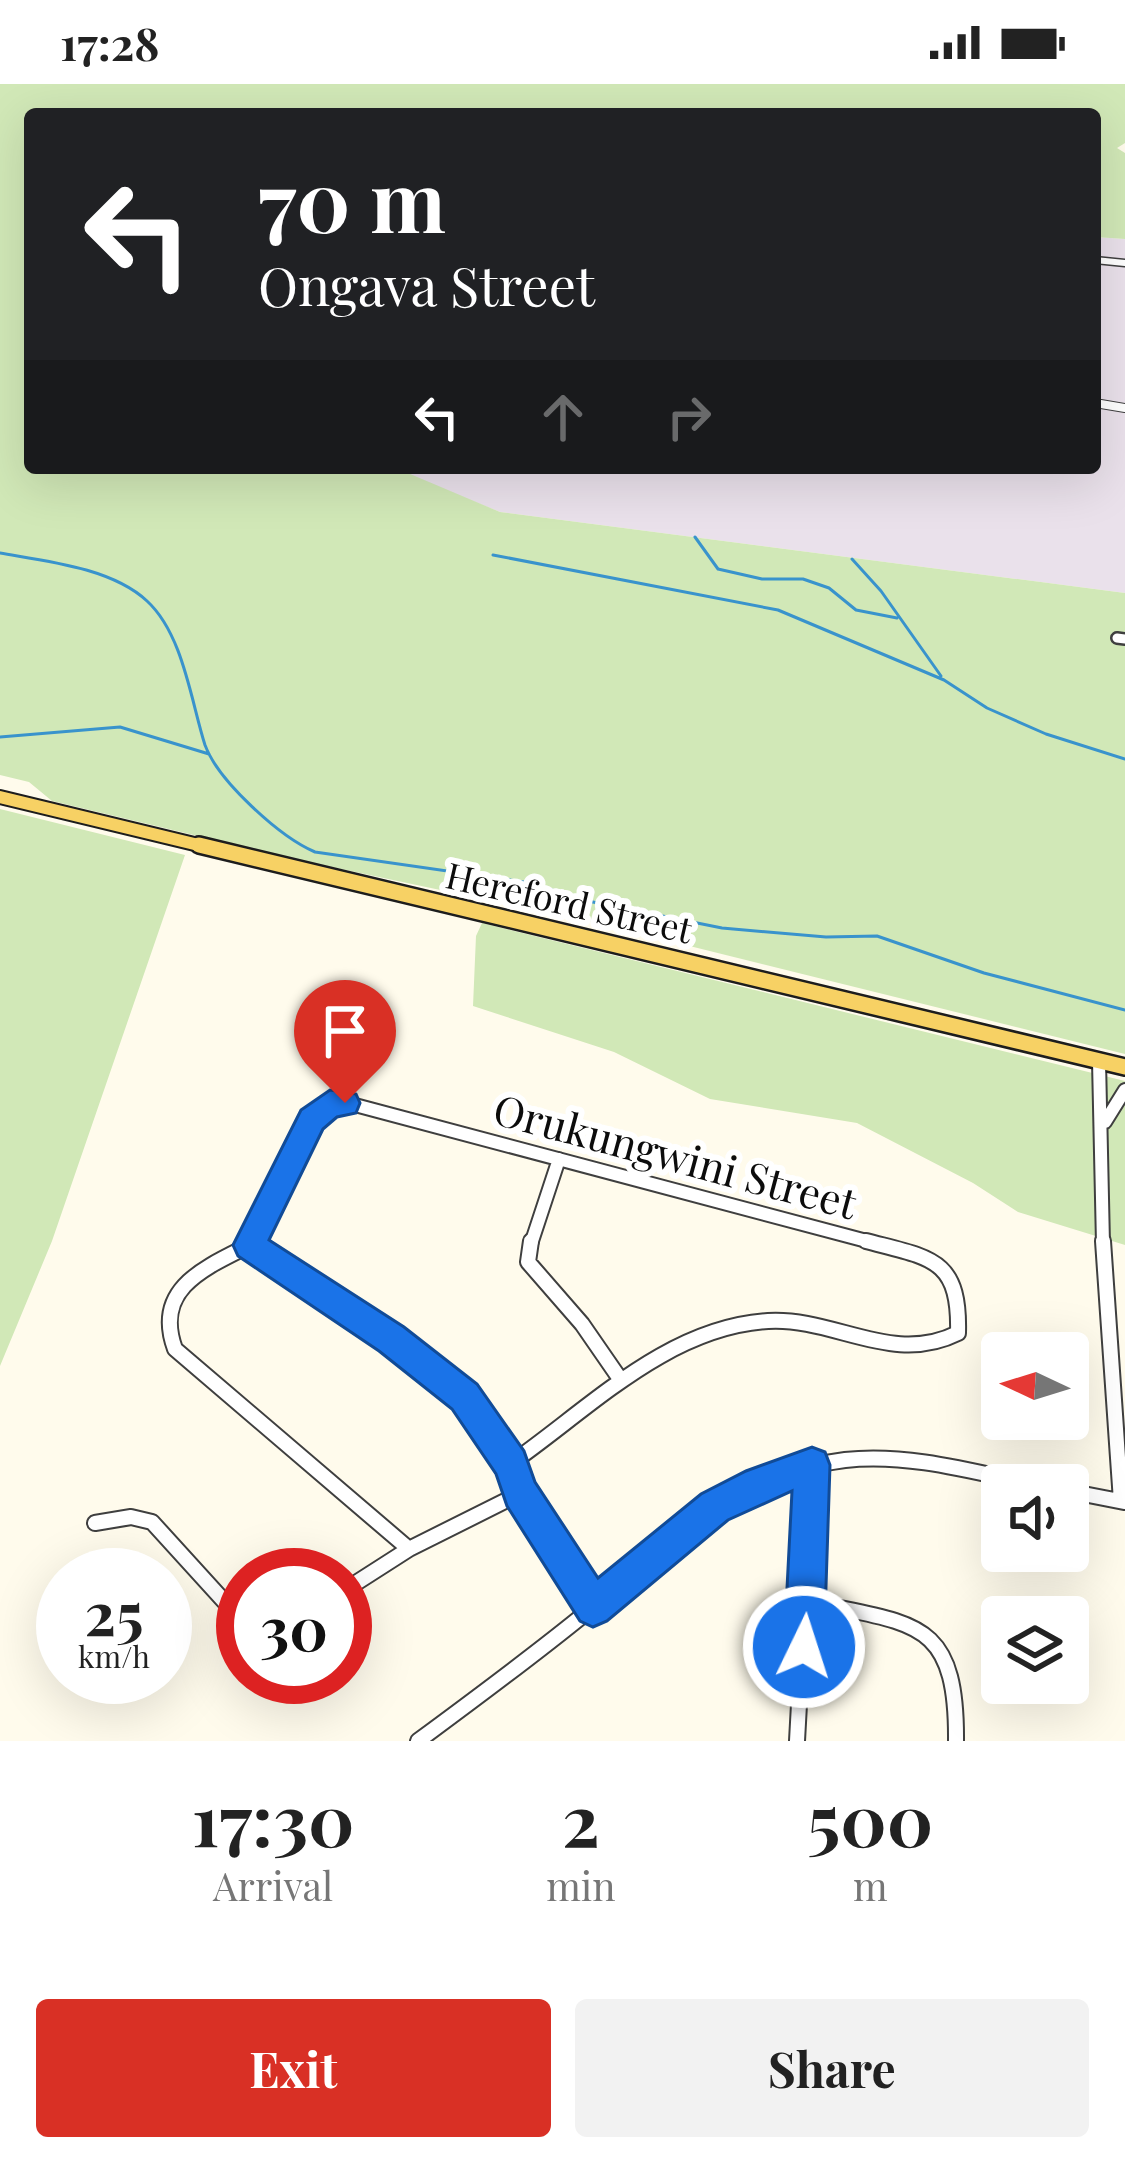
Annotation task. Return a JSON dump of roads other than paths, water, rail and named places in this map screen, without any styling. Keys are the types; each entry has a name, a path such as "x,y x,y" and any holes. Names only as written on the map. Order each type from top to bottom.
{"main road":[{"name":"Hereford Street","path":"0,796 1125,1067"}],"street":[{"path":"1089,1495 1123,1502 1103,1241 1099,1061"},
{"path":"1104,1125 1125,1090"},
{"name":"Orukungwini Street","path":"250,1245 312,1120 330,1104 355,1105 928,1259 953,1273 962,1296 958,1333 940,1346 913,1347 778,1320 717,1332 620,1379 511,1464"},
{"path":"559,1159 533,1228 528,1262 582,1324 620,1379"},
{"path":"409,1549 175,1349 167,1334 166,1316 177,1292 199,1270 250,1245 436,1372 464,1396 511,1464 520,1493 593,1607"},
{"path":"418,1741 714,1507 759,1484 812,1465 896,1460 981,1475"},
{"path":"797,1741 812,1465"},
{"path":"372,1573 520,1493"},
{"path":"95,1523 129,1516 155,1522 216,1598"},
{"path":"807,1600 901,1626 941,1649 952,1674 956,1741"}],"waterway":[{"path":"695,537 718,569 762,579 803,579 829,588 856,610 897,618"},
{"path":"0,553 97,573 147,601 177,649 212,759 252,806 315,852 531,883 578,899 722,928 826,937 877,936 984,973 1125,1010"},
{"path":"493,555 778,610 944,680 987,708 1046,734 1125,759"},
{"path":"852,559 881,591 941,676"},
{"path":"0,737 120,727 209,754"}]}
